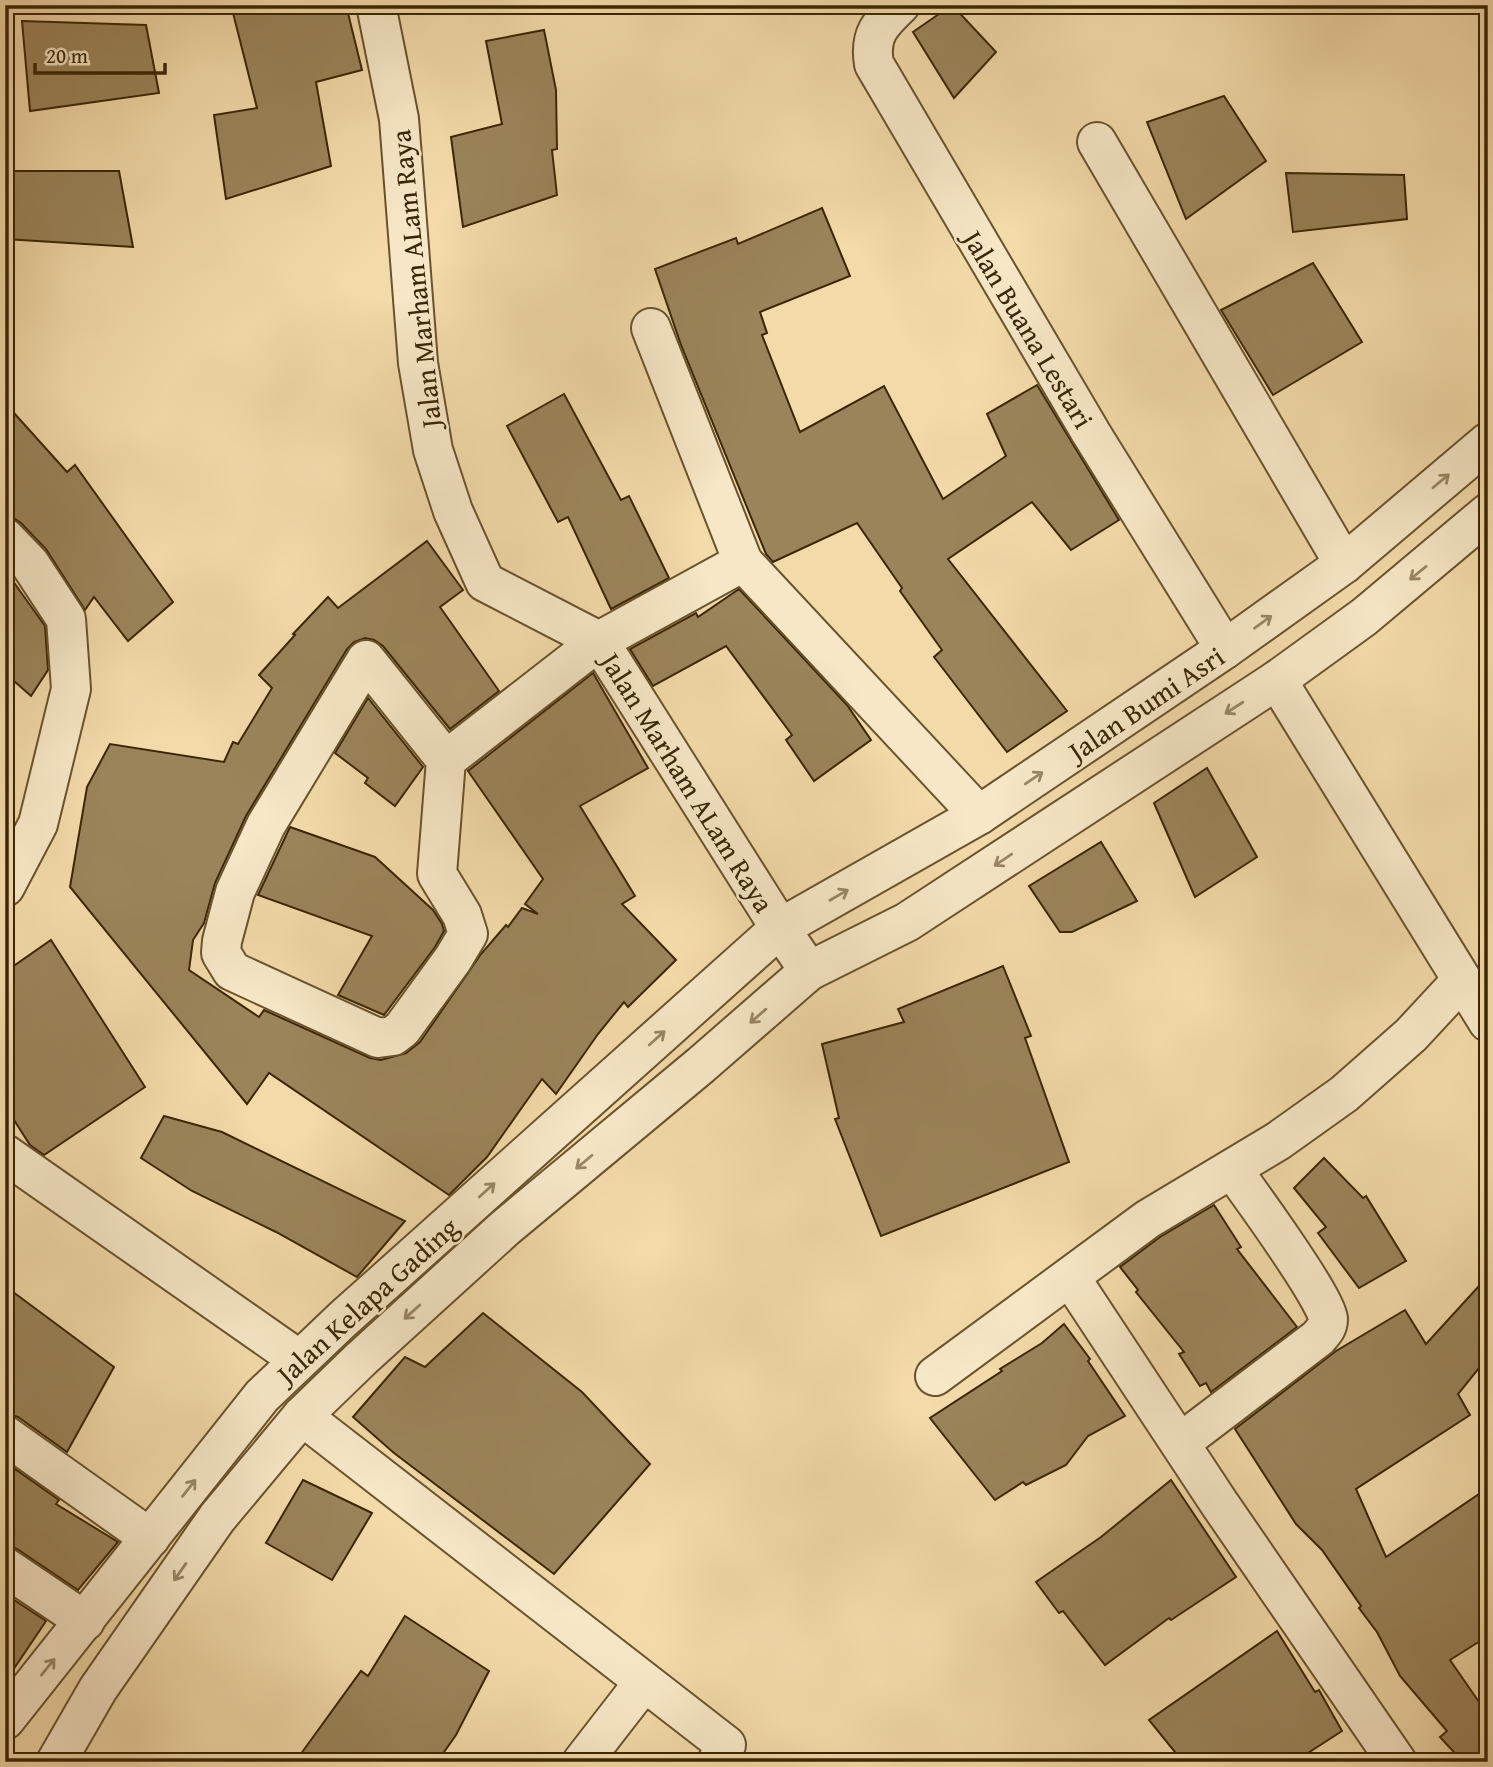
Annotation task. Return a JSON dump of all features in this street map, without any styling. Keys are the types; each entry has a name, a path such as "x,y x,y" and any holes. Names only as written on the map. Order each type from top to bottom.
{"street":[{"name":"Jalan Marham ALam Raya","path":"376,5 399,119 418,363 433,450 453,511 485,582 599,641 809,971"},
{"name":"Jalan Buana Lestari","path":"900,5 875,34 871,48 874,64 1091,433 1225,649"},
{"path":"1097,142 1345,564"},
{"path":"651,328 743,562 979,815"},
{"name":"Jalan Bumi Asri","path":"780,928 979,815 1225,649 1345,564 1488,442"},
{"name":"Jalan Bumi Asri","path":"809,971 907,922 1276,681 1364,617 1488,513"},
{"path":"5,538 30,565 66,619 71,688 38,824 5,887"},
{"path":"446,760 366,660 266,825 234,892 221,953 232,971 378,1038 393,1036 453,959 468,934 462,915 437,874 446,760 599,641 743,562"},
{"path":"1276,681 1488,1022"},
{"name":"Jalan Kelapa Gading","path":"5,1720 262,1396 298,1359 780,928"},
{"name":"Jalan Kelapa Gading","path":"57,1762 98,1689 217,1518 302,1416 505,1228 809,971"},
{"path":"935,1376 1149,1219 1278,1141 1344,1094 1411,1035 1462,980"},
{"path":"5,1154 298,1359"},
{"path":"1180,1443 1318,1338 1326,1329 1328,1318 1310,1284 1233,1169"},
{"path":"1070,1277 1397,1762"},
{"path":"302,1416 726,1745 717,1762"},
{"path":"5,1435 150,1538"},
{"path":"5,1567 85,1620"},
{"path":"582,1762 644,1682"}],"building":[{"path":"231,5 346,5 362,70 316,82 331,166 226,199 214,115 257,108"},
{"path":"952,5 996,52 954,98 913,32"},
{"path":"22,21 146,25 159,93 30,111"},
{"path":"544,30 556,90 557,149 552,150 557,195 463,227 451,137 502,124 486,41"},
{"path":"1224,96 1266,161 1186,219 1147,122"},
{"path":"5,171 119,171 133,247 5,239"},
{"path":"1286,173 1404,175 1407,219 1293,232"},
{"path":"822,208 850,276 760,312 767,333 762,335 800,432 884,386 943,499 1006,456 987,414 1037,385 1119,520 1071,550 1032,502 948,559 1067,711 1007,752 934,657 942,650 857,523 773,562 766,554 681,345 655,269 736,238 738,244"},
{"path":"1313,263 1362,342 1273,395 1221,310"},
{"path":"564,394 621,500 629,496 669,578 611,609 568,517 558,522 507,426"},
{"path":"5,403 67,472 75,465 173,602 128,641 94,597 85,610 46,549 21,523 12,517 5,517"},
{"path":"427,541 463,590 440,607 499,691 450,729 383,646 365,638 354,642 347,649 246,816 215,883 204,923 193,940 189,970 259,1017 264,1010 370,1058 381,1060 406,1053 420,1042 481,954 506,925 508,927 522,908 538,914 525,904 543,879 468,771 593,673 648,768 580,806 635,896 622,904 676,960 628,1007 624,1002 556,1094 542,1079 487,1157 449,1195 269,1073 247,1104 70,887 87,787 110,744 224,762 233,742 238,744 272,688 259,675 295,635 293,634 328,597 338,608"},
{"path":"5,570 45,626 48,670 31,696 5,673"},
{"path":"739,589 847,705 871,740 814,781 786,740 792,735 726,646 653,686 630,649 696,613 698,617"},
{"path":"368,698 423,767 395,806 365,783 368,778 335,753"},
{"path":"1207,768 1257,857 1195,897 1154,803"},
{"path":"290,827 375,857 433,910 442,924 444,931 435,947 384,1015 338,995 372,936 258,895"},
{"path":"1101,842 1137,901 1072,932 1060,932 1029,886"},
{"path":"51,940 145,1087 44,1155 30,1145 5,1106 5,972"},
{"path":"1003,966 1031,1036 1025,1038 1069,1162 881,1236 835,1119 839,1118 822,1044 904,1022 898,1009"},
{"path":"164,1116 222,1132 405,1221 357,1277 276,1232 192,1191 141,1158"},
{"path":"1324,1158 1363,1198 1366,1196 1406,1261 1359,1288 1318,1233 1326,1227 1294,1188"},
{"path":"1214,1205 1241,1247 1237,1249 1297,1327 1211,1392 1206,1383 1200,1386 1179,1354 1184,1352 1136,1292 1138,1290 1120,1267 1160,1237"},
{"path":"1488,1276 1488,1357 1458,1394 1470,1415 1356,1489 1386,1557 1488,1488 1488,1636 1450,1660 1488,1715 1488,1762 1463,1762 1440,1737 1447,1731 1400,1676 1377,1632 1359,1608 1361,1606 1322,1550 1296,1524 1235,1429 1336,1351 1405,1310 1426,1344"},
{"path":"5,1286 114,1367 67,1452 18,1417 5,1413"},
{"path":"483,1313 582,1392 650,1464 554,1574 394,1453 353,1417 405,1357 425,1367"},
{"path":"1064,1324 1090,1359 1088,1361 1125,1416 1088,1436 1066,1465 1026,1485 1023,1482 995,1500 930,1418 1042,1343"},
{"path":"5,1462 59,1500 56,1504 118,1542 78,1590 17,1549 5,1545"},
{"path":"303,1480 372,1513 332,1580 266,1543"},
{"path":"1171,1480 1236,1577 1171,1620 1169,1618 1105,1665 1063,1611 1059,1613 1036,1582 1101,1537"},
{"path":"5,1594 46,1621 5,1682"},
{"path":"405,1616 489,1671 456,1735 437,1762 295,1762 361,1671 368,1676"},
{"path":"1277,1631 1315,1692 1319,1690 1342,1731 1294,1762 1183,1762 1149,1720"}]}
